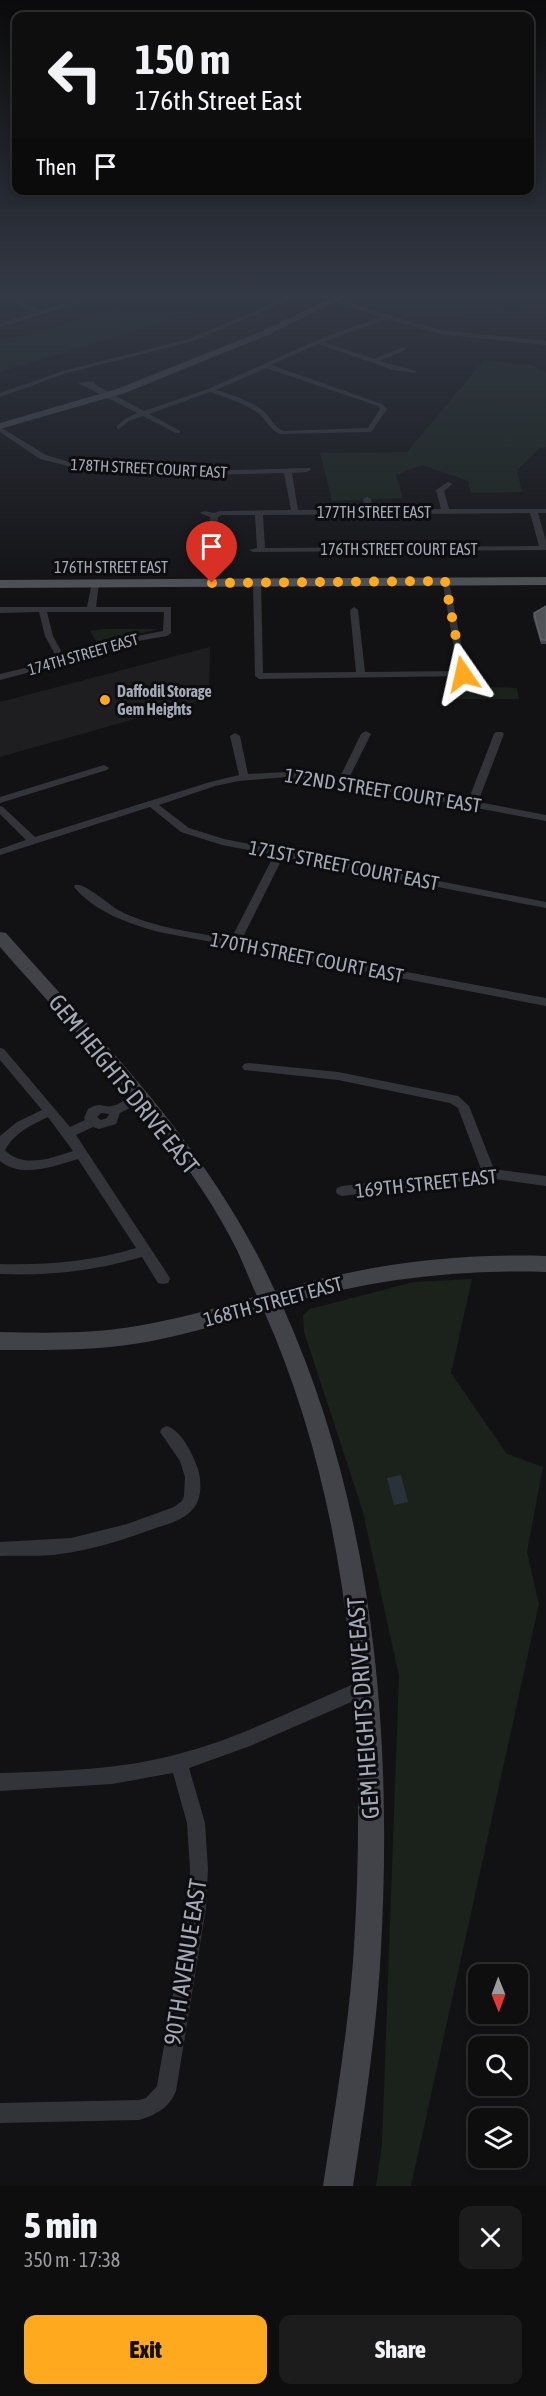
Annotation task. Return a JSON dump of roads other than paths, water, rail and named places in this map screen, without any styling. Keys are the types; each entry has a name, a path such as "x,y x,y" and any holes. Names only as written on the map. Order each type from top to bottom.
{"main road":[{"path":"257,583 262,580 343,579 382,575"},
{"name":"176TH STREET EAST","path":"0,577 546,575"},
{"path":"447,581 546,575"},
{"path":"130,584 207,580 212,577"},
{"name":"176TH STREET EAST","path":"0,584 546,581"}],"street":[{"path":"0,427 100,397"},
{"path":"111,397 177,432"},
{"path":"119,427 127,420 141,414 190,397"},
{"path":"228,397 257,408 269,418 278,432 370,430 384,407 356,397"},
{"name":"178TH STREET COURT EAST","path":"0,427 43,457 76,466 196,474 307,470"},
{"path":"288,472 295,513"},
{"path":"446,512 440,490 448,484"},
{"path":"367,500 370,512"},
{"path":"533,511 545,548"},
{"name":"177TH STREET EAST","path":"204,513 214,516 220,513 546,511"},
{"name":"176TH STREET COURT EAST","path":"259,513 257,550 545,548"},
{"path":"212,577 214,516"},
{"path":"257,583 259,676 463,674 447,581"},
{"path":"0,610 92,609 95,584"},
{"path":"43,609 49,640 63,661"},
{"name":"174TH STREET EAST","path":"0,677 63,661 124,640 166,633 168,609 92,609"},
{"path":"354,610 361,675"},
{"path":"343,780 366,734"},
{"path":"472,804 499,734"},
{"path":"235,736 244,776"},
{"path":"0,800 104,768"},
{"name":"172ND STREET COURT EAST","path":"152,804 244,776 292,773 343,780 546,818"},
{"path":"0,852 152,804"},
{"name":"171ST STREET COURT EAST","path":"152,804 185,830 198,836 546,905"},
{"path":"0,809 33,841"},
{"path":"235,942 280,853"},
{"name":"170TH STREET COURT EAST","path":"79,887 106,909 144,925 546,1002"},
{"name":"GEM HEIGHTS DRIVE EAST","path":"1,940 164,1125 224,1212 244,1246 271,1301 298,1368 330,1465 358,1606 366,1687 371,1783 364,1982 353,2089 338,2186"},
{"path":"0,1052 69,1133 163,1279"},
{"path":"248,1067 338,1076 454,1099 463,1106 489,1173"},
{"path":"69,1133 92,1122 90,1115 96,1109 105,1108 113,1111 141,1097"},
{"path":"0,1148 4,1138 10,1132 50,1111"},
{"path":"0,1153 9,1162 24,1165 46,1164 81,1153"},
{"name":"169TH STREET EAST","path":"342,1191 489,1173 546,1181"},
{"path":"0,1269 59,1270 85,1267 108,1263 144,1251"},
{"name":"168TH STREET EAST","path":"0,1341 93,1339 137,1335 202,1321 337,1282 386,1273 477,1264 546,1264"},
{"path":"0,1549 61,1547 81,1543 162,1519 184,1509 191,1497 191,1468 180,1444 167,1432"},
{"path":"0,1782 79,1780 179,1763 254,1736 366,1687"},
{"name":"90TH AVENUE EAST","path":"0,2113 139,2110 152,2106 166,2091 196,1908 200,1869 196,1823 179,1763"}],"place":[{"name":"Daffodil Storage Gem Heights","path":"105,700"}]}
